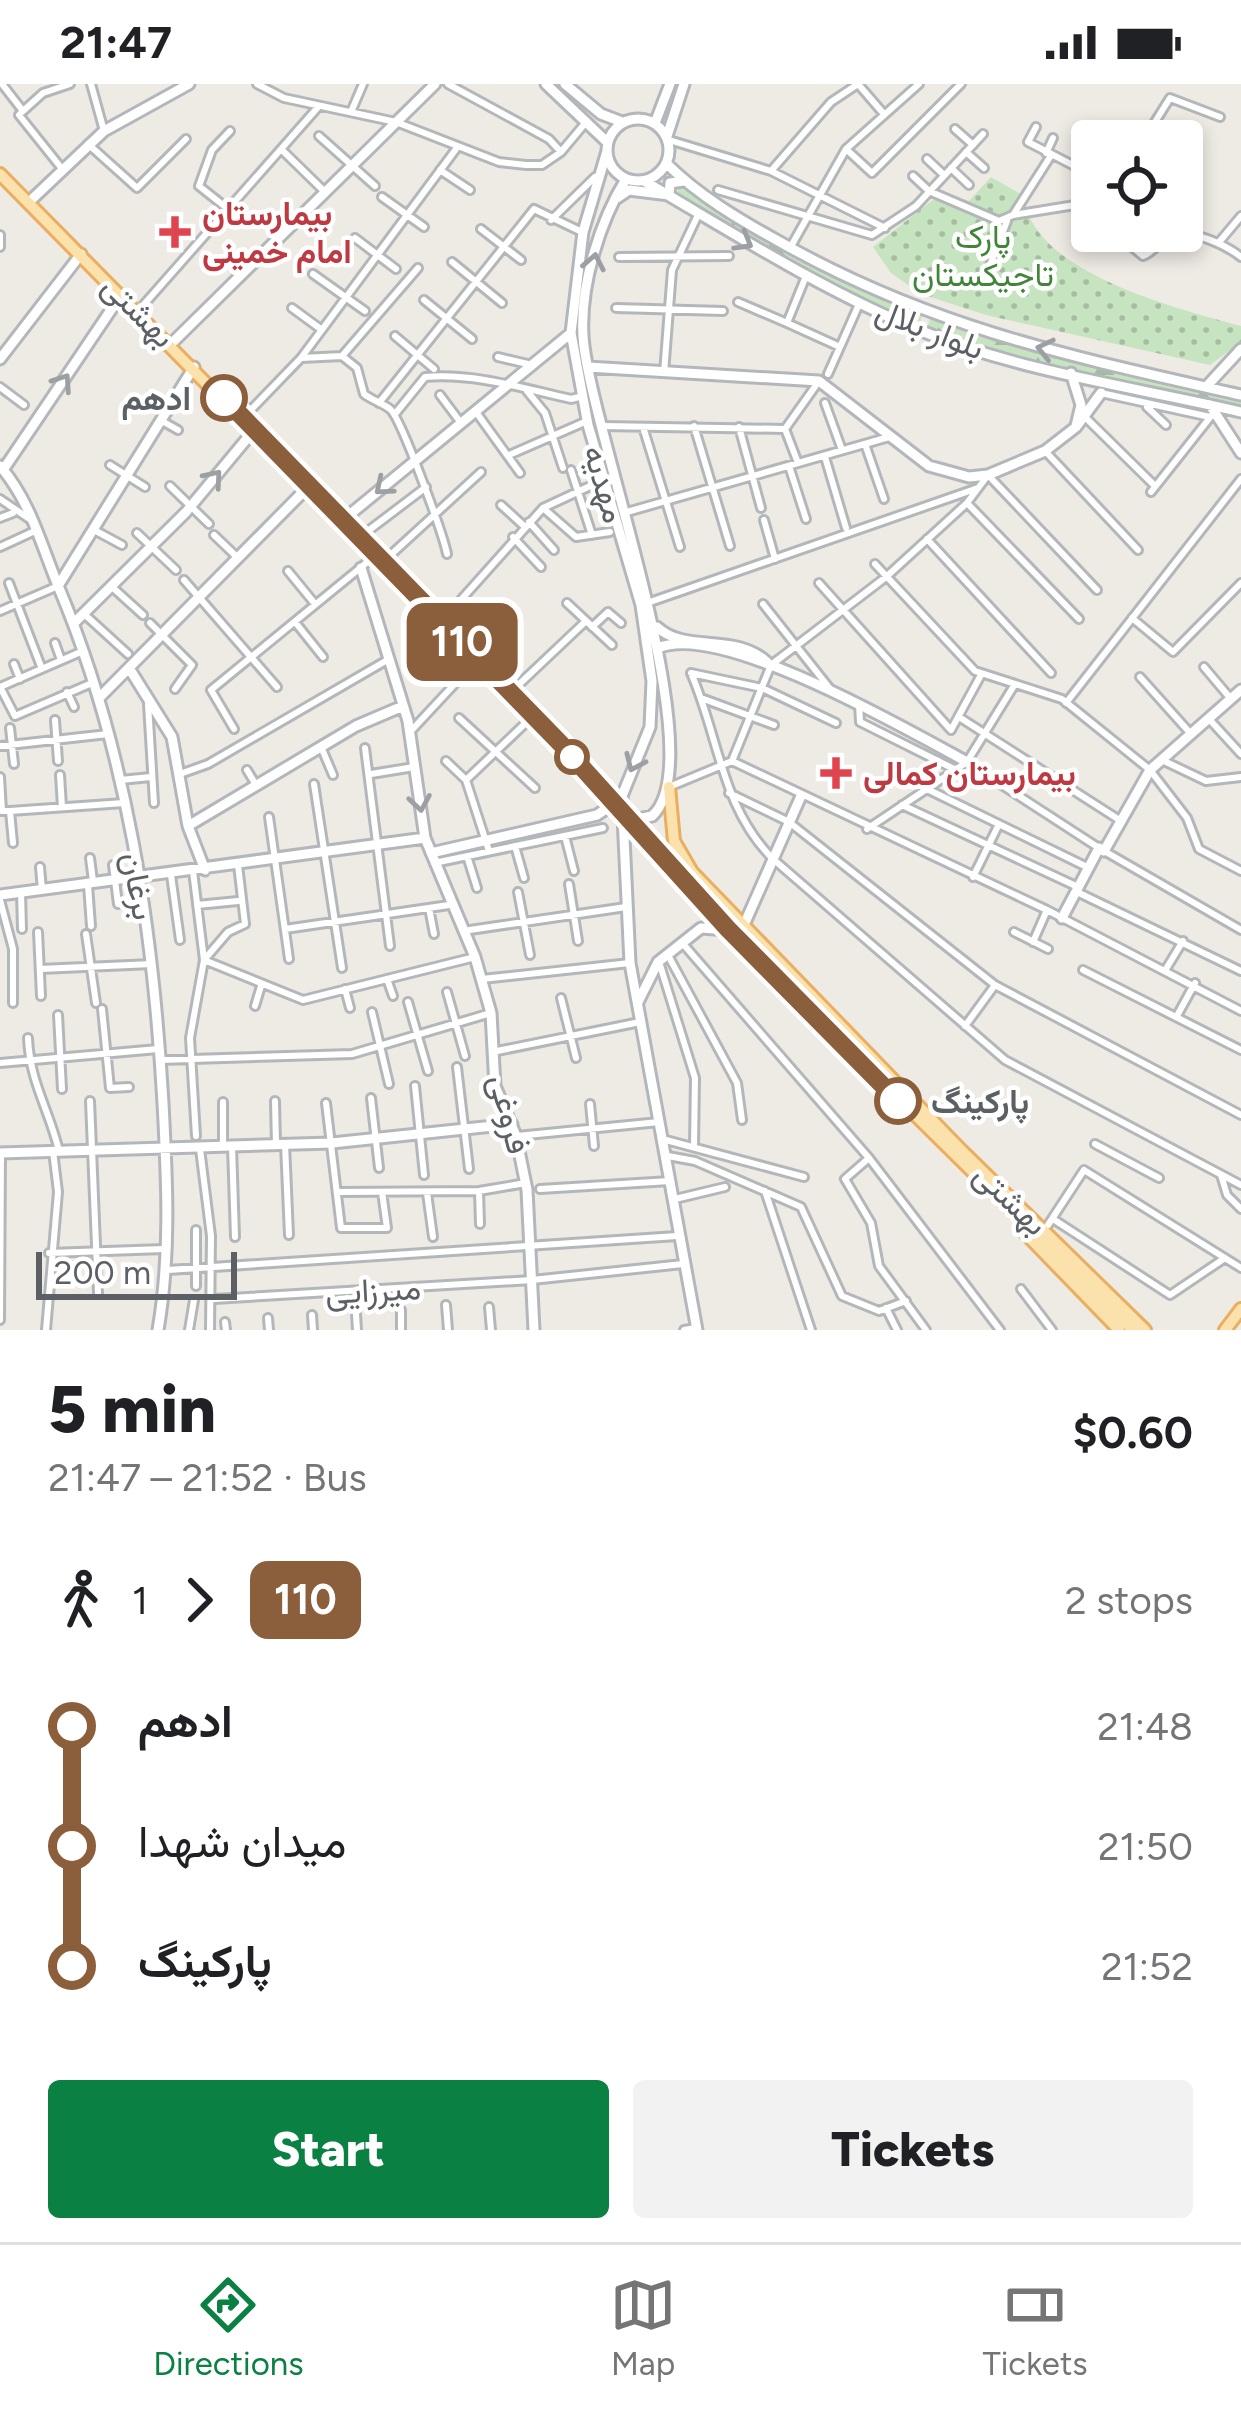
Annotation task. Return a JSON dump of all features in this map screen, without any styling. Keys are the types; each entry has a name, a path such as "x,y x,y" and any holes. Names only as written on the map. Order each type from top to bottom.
{"main road":[{"path":"29,202 104,130 189,84"},
{"path":"172,343 435,84"},
{"path":"546,84 587,120 607,147 612,168 626,178 644,181 667,164 668,138 684,84"},
{"path":"565,84 601,114 622,122 639,118 655,123 668,138"},
{"path":"655,123 670,84"},
{"path":"587,120 599,140 599,165"},
{"path":"607,147 622,122"},
{"name":"مهدیه","path":"607,147 583,232 571,333 583,396 627,512 650,602 669,787"},
{"name":"بلوار بلال","path":"667,164 683,181 790,248 926,315 1241,395"},
{"name":"بهشتی","path":"0,174 172,343 621,804"},
{"name":"مهدیه","path":"621,804 651,724 652,681 641,605 603,480 582,333 596,251 611,204 626,178"},
{"name":"بلوار بلال","path":"644,181 806,276 974,349 1212,412 1241,412"},
{"path":"591,200 604,194 611,204 629,190 669,195 673,181 683,181"},
{"path":"0,357 81,254"},
{"path":"2,468 122,294"},
{"path":"343,520 571,333"},
{"path":"1206,387 1241,349"},
{"path":"1113,383 1109,372 1116,365"},
{"path":"58,586 194,367"},
{"path":"588,367 823,378 929,466 969,477 991,474 1046,451 1076,427 1100,392"},
{"path":"1071,374 1081,405 1076,427"},
{"path":"1212,412 1238,445"},
{"path":"1238,445 1241,412"},
{"path":"74,623 190,508 254,430"},
{"name":"برغان","path":"2,468 36,526 74,623 111,733 120,780 152,964 160,1054 168,1270 158,1330"},
{"path":"99,698 310,485"},
{"path":"0,897 425,838 410,732 361,568"},
{"path":"654,624 680,643"},
{"path":"658,648 723,641 832,690 967,762"},
{"path":"130,668 172,737 199,870"},
{"path":"1062,918 1150,770 1241,691"},
{"path":"188,826 356,726 403,706"},
{"path":"621,804 638,819 652,816 669,787"},
{"name":"بهشتى","path":"669,787 679,855 1133,1330"},
{"path":"744,925 801,796"},
{"path":"432,858 597,815 621,804"},
{"path":"621,804 630,960 697,1329"},
{"name":"بهشتى","path":"621,804 706,907 1145,1330"},
{"name":"فروغی","path":"425,838 449,905 475,957 491,1013 497,1051 495,1086 514,1130 526,1183 534,1330"},
{"path":"637,1004 664,959 701,928 709,890"},
{"path":"701,928 728,929"},
{"path":"630,960 664,959"},
{"path":"0,1153 166,1149 198,1142 227,1146 332,1143 467,1129 514,1130"},
{"path":"993,1187 1050,1222 1155,1330"},
{"path":"993,1187 1045,1257 1119,1330"},
{"path":"1225,1330 1241,1309"}],"street":[{"path":"2,84 23,111"},
{"path":"37,84 43,93"},
{"path":"63,170 19,116 43,93 70,84"},
{"path":"91,84 104,130"},
{"path":"162,84 166,97"},
{"path":"257,84 284,98 396,122 458,147 526,165 542,165 561,152 587,120"},
{"path":"352,112 362,84"},
{"path":"448,84 549,139 561,152"},
{"path":"771,171 831,102 858,84 883,112"},
{"path":"790,248 846,148 919,84"},
{"path":"846,148 872,173 961,84"},
{"path":"1155,120 1170,98 1220,117"},
{"path":"139,310 320,105"},
{"path":"1036,128 1028,142 1071,165"},
{"path":"956,129 973,145"},
{"path":"228,209 200,186 199,175 230,131"},
{"path":"718,190 872,236 928,191 983,134"},
{"path":"319,136 375,187"},
{"path":"988,268 1053,137"},
{"path":"668,138 771,171 884,229"},
{"path":"88,144 137,188 186,139"},
{"path":"242,418 302,358 458,147"},
{"path":"281,149 325,192"},
{"path":"966,152 984,168"},
{"path":"927,159 969,185"},
{"path":"440,170 470,190"},
{"path":"913,176 928,191 1000,221 1071,206"},
{"path":"551,220 595,177"},
{"path":"382,197 424,227"},
{"path":"379,403 534,209 583,232"},
{"path":"664,373 675,258 698,215"},
{"path":"1219,242 1241,216"},
{"path":"481,230 521,260"},
{"path":"0,235 0,247"},
{"path":"355,238 395,269"},
{"path":"1203,239 1219,242 1241,257"},
{"path":"619,256 729,256"},
{"path":"452,262 502,302"},
{"path":"342,356 418,268"},
{"path":"313,274 365,310"},
{"path":"787,323 806,276"},
{"path":"424,300 472,339"},
{"path":"738,302 840,347"},
{"path":"806,519 785,429 823,378 860,302"},
{"path":"292,308 322,330"},
{"path":"616,308 723,311"},
{"path":"395,335 434,369"},
{"path":"302,358 342,356 356,368 364,394 395,414 412,464 438,512 448,554"},
{"path":"497,357 532,364"},
{"path":"395,414 424,377 509,384 571,399 583,396"},
{"path":"0,387 24,405"},
{"path":"524,388 545,413 592,535"},
{"path":"1085,417 1154,490 1212,412 1100,392"},
{"path":"440,395 461,423"},
{"path":"826,403 842,450"},
{"path":"1143,403 1166,425"},
{"path":"476,411 520,472"},
{"path":"162,421 178,430"},
{"path":"509,455 592,423 785,429"},
{"path":"694,426 730,546"},
{"path":"643,427 680,547"},
{"path":"739,427 761,508"},
{"path":"627,512 889,437"},
{"path":"866,444 884,499"},
{"path":"1046,451 1138,550"},
{"path":"825,455 846,528"},
{"path":"110,465 145,487"},
{"path":"234,729 211,690 438,512 481,472"},
{"path":"732,761 771,665 886,577 991,474 1097,590"},
{"path":"1066,703 1241,478"},
{"path":"442,621 543,508 603,480"},
{"path":"170,486 209,524"},
{"path":"360,537 426,487"},
{"path":"650,602 981,487"},
{"path":"0,499 36,526 0,547"},
{"path":"967,502 1079,619"},
{"path":"502,505 554,550"},
{"path":"543,508 577,537 610,532"},
{"path":"0,518 13,512"},
{"path":"764,520 775,559"},
{"path":"96,531 122,545"},
{"path":"136,533 176,570"},
{"path":"214,535 238,558"},
{"path":"513,537 541,567"},
{"path":"927,539 1051,673"},
{"path":"875,563 982,673 1066,703 1150,770 1187,818 1199,849 1241,871"},
{"path":"288,571 315,604"},
{"path":"184,580 277,687"},
{"path":"819,583 951,730 982,673"},
{"path":"1132,618 1173,652 1241,583"},
{"path":"9,584 42,669"},
{"path":"0,611 58,586"},
{"path":"111,586 143,615"},
{"path":"567,603 612,645"},
{"path":"763,604 832,690"},
{"path":"511,692 589,624 608,612 621,622"},
{"path":"83,613 128,654"},
{"path":"295,621 323,657"},
{"path":"150,623 193,668 176,688"},
{"path":"55,643 61,660"},
{"path":"83,651 0,687 15,716 94,683"},
{"path":"177,775 208,764 388,659"},
{"path":"410,732 479,659"},
{"path":"14,664 20,679"},
{"path":"1204,667 1232,699"},
{"path":"836,723 762,688 691,673 728,793 754,840 773,860 1017,1068 1241,1185"},
{"path":"1140,677 1191,734"},
{"path":"867,829 967,762 1015,684"},
{"path":"67,692 74,707"},
{"path":"701,698 752,713 774,725"},
{"path":"148,702 154,802"},
{"path":"859,704 860,722 956,770"},
{"path":"465,782 533,716"},
{"path":"959,717 1121,821"},
{"path":"459,718 535,788"},
{"path":"1209,719 1241,754"},
{"path":"55,720 58,761"},
{"path":"10,728 14,764"},
{"path":"0,746 111,733"},
{"path":"309,740 333,775"},
{"path":"365,748 373,846 390,946"},
{"path":"281,758 289,769"},
{"path":"1162,760 1207,781 1241,777"},
{"path":"446,761 465,782 488,846"},
{"path":"669,787 732,761 867,829 1047,910 1241,1011"},
{"path":"967,762 1101,850 1241,930"},
{"path":"370,775 415,767"},
{"path":"247,770 258,788"},
{"path":"60,775 62,807"},
{"path":"0,777 2,811 124,803"},
{"path":"120,780 151,777"},
{"path":"314,784 342,968"},
{"path":"927,789 1089,868"},
{"path":"728,793 789,821 995,985 1241,1115"},
{"path":"902,806 1241,971"},
{"path":"10,811 13,843"},
{"path":"269,817 289,959"},
{"path":"973,877 999,824"},
{"path":"432,858 467,856 488,846 515,846 603,828"},
{"path":"566,836 574,871"},
{"path":"515,846 524,878"},
{"path":"467,856 477,888"},
{"path":"91,858 91,967 110,1088 129,1087"},
{"path":"204,960 228,932 245,924 238,865"},
{"path":"113,866 118,904"},
{"path":"40,867 42,890"},
{"path":"199,870 197,905 204,960 191,1016 190,1057 213,1267 210,1330"},
{"path":"171,874 180,940"},
{"path":"569,884 578,941"},
{"path":"21,892 22,929"},
{"path":"518,892 530,955"},
{"path":"0,897 13,949 13,1003"},
{"path":"197,905 238,901"},
{"path":"285,929 449,905"},
{"path":"463,931 627,907"},
{"path":"429,908 434,934"},
{"path":"1033,942 1047,910"},
{"path":"38,932 41,996"},
{"path":"1014,932 1048,949"},
{"path":"1166,969 1183,940"},
{"path":"684,945 869,1158 1000,1330"},
{"path":"204,960 303,1000 475,957"},
{"path":"664,959 736,1083 742,1120"},
{"path":"664,959 695,1078 694,1145"},
{"path":"482,979 630,960"},
{"path":"40,969 152,964"},
{"path":"1083,970 1178,1014 1241,1050"},
{"path":"387,979 393,996"},
{"path":"1178,1014 1195,983"},
{"path":"965,1026 995,985"},
{"path":"255,1006 262,986"},
{"path":"345,989 350,1008"},
{"path":"447,992 465,1056"},
{"path":"561,998 576,1058"},
{"path":"408,1002 428,1071"},
{"path":"372,1012 389,1084"},
{"path":"0,1063 107,1053 337,1055 491,1013"},
{"path":"58,1016 62,1089"},
{"path":"497,1051 640,1022"},
{"path":"28,1038 31,1080 47,1108 56,1151 58,1192 49,1253 46,1330"},
{"path":"458,1067 469,1169"},
{"path":"415,1086 424,1174"},
{"path":"371,1098 379,1168"},
{"path":"90,1101 98,1293"},
{"path":"275,1101 290,1235"},
{"path":"223,1102 235,1237"},
{"path":"326,1103 341,1228 387,1228 382,1192"},
{"path":"590,1104 594,1147"},
{"path":"514,1130 662,1121"},
{"path":"666,1140 804,1177"},
{"path":"1095,1144 1159,1178"},
{"path":"0,1153 0,1321"},
{"path":"668,1156 695,1161 804,1210 838,1292 869,1308 886,1309 906,1301"},
{"path":"869,1158 845,1179 871,1223 879,1266 926,1330"},
{"path":"1241,1258 1228,1259 1170,1295 1050,1222 1084,1170 1228,1259 1241,1268"},
{"path":"1221,1175 1227,1196 1241,1209"},
{"path":"540,1189 670,1181"},
{"path":"337,1192 478,1191 526,1183"},
{"path":"671,1200 725,1187"},
{"path":"478,1191 480,1224"},
{"path":"765,1191 811,1330"},
{"path":"427,1193 433,1238"},
{"path":"196,1230 196,1286"},
{"path":"168,1270 677,1236"},
{"path":"49,1253 168,1249"},
{"name":"میرزایی","path":"214,1299 532,1280 683,1264"},
{"path":"1021,1289 1052,1330"},
{"path":"189,1330 194,1300"},
{"path":"446,1305 448,1330"},
{"path":"489,1307 490,1330"},
{"path":"886,1309 897,1330"},
{"path":"400,1310 401,1330"},
{"path":"356,1314 357,1330"},
{"path":"312,1315 313,1330"},
{"path":"268,1318 269,1330"},
{"path":"684,1330 697,1329"}],"green space":[{"name":"پارک تاجیکستان","path":"991,177 1024,196 1032,223 1079,266 1146,297 1241,326 1241,342 1210,365 986,315 921,294 891,273 873,247 943,192 969,201"},
{"path":"679,185 805,262 922,316 919,326 795,266 677,195"},
{"path":"930,319 979,337 1241,398 1241,408 1026,358 927,328"}],"bus line":[{"name":"110","path":"224,398 560,743 706,907 898,1101"}],"place":[{"name":"بیمارستان امام خمینی","path":"175,232"},
{"name":"ادهم","path":"224,398"},
{"name":"بیمارستان کمالی","path":"836,773"},
{"name":"پارکینگ","path":"898,1101"}]}
